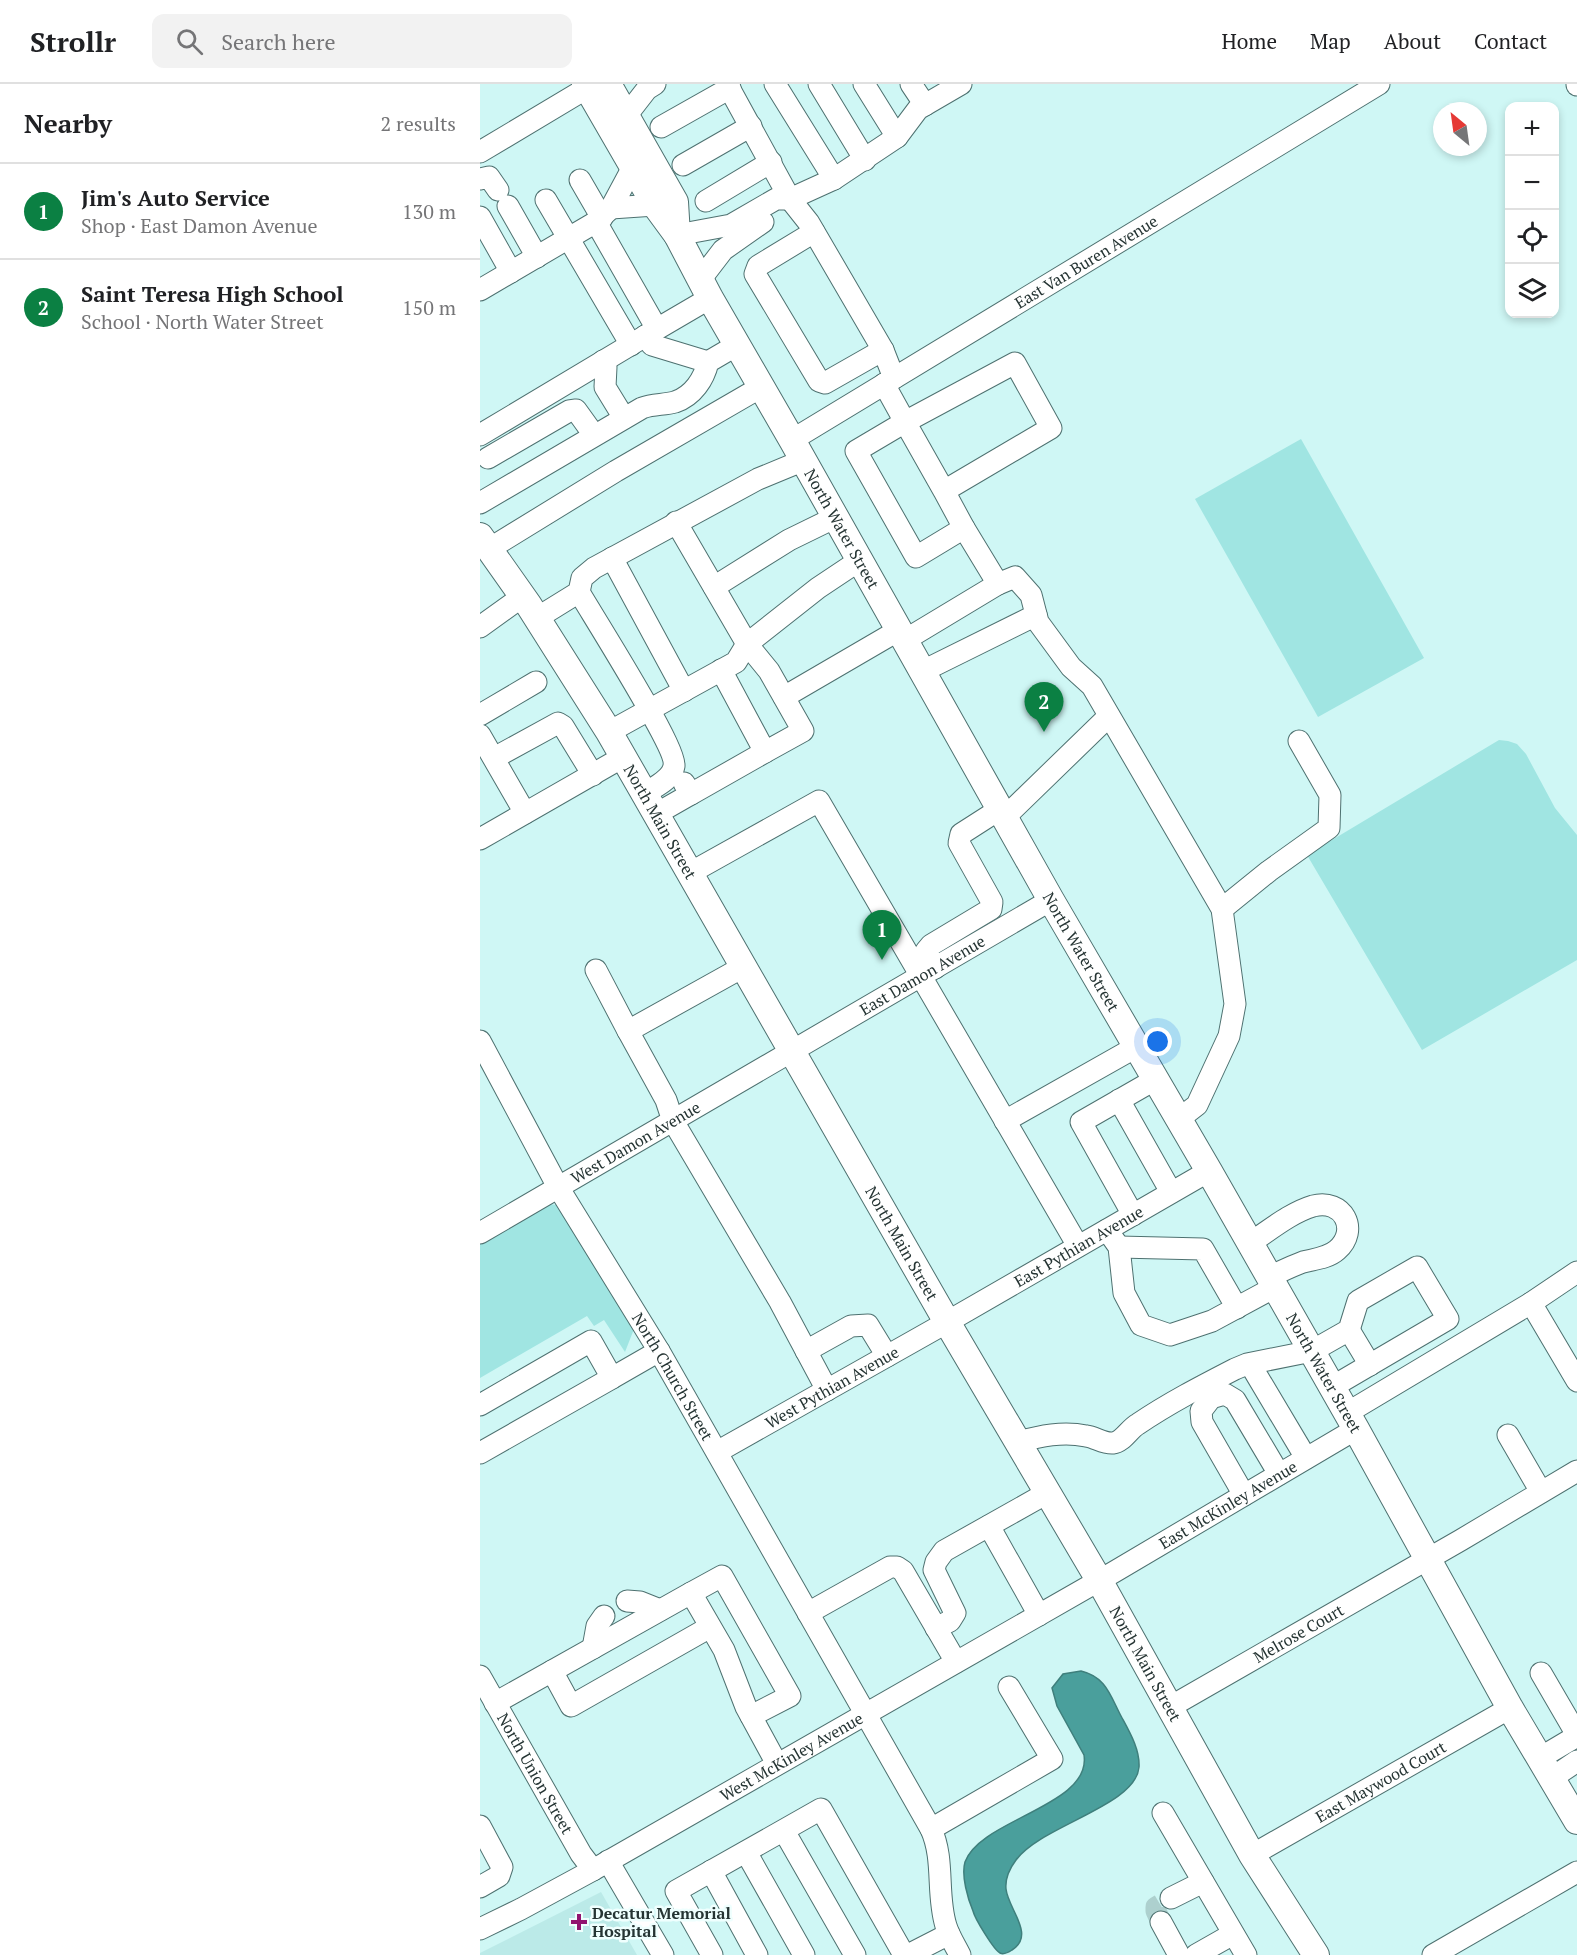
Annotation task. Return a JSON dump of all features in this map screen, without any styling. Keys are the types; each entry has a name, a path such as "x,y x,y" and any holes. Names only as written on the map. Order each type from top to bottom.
{"main road":[{"path":"597,86 626,116 675,202 677,235"},
{"name":"North Water Street","path":"597,86 633,167 655,205 677,235 705,289 1051,900 1312,1351 1510,1708 1577,1821"},
{"name":"North Main Street","path":"484,542 523,596 609,732 947,1322 1099,1580 1252,1855 1316,1955"}],"street":[{"path":"775,84 834,179"},
{"path":"819,84 865,160"},
{"path":"864,84 897,138"},
{"path":"911,84 925,105"},
{"name":"East Van Buren Avenue","path":"579,592 582,578 594,568 758,479 889,381 1379,84"},
{"path":"677,235 731,225 776,199 790,199 834,179 897,138 918,109 958,85"},
{"path":"480,152 597,86 651,86"},
{"path":"626,116 651,86"},
{"path":"661,127 728,86 790,199 814,232 883,350 889,381 905,422 998,584"},
{"path":"683,165 751,126"},
{"path":"706,201 771,162"},
{"path":"603,216 633,167"},
{"path":"580,180 603,216 644,337"},
{"path":"511,272 483,223 500,197 537,257"},
{"path":"480,435 644,337 705,289 723,250 740,236 782,210 790,199"},
{"path":"546,200 568,238 652,345 708,362 737,345"},
{"path":"482,283 511,272 603,216 655,205"},
{"path":"814,232 758,266 755,274 819,381 825,383 883,350"},
{"path":"603,361 606,367 605,387 624,418"},
{"path":"480,503 642,408 674,402 691,393 706,372 708,362"},
{"path":"944,491 1051,428 1015,363 856,451 916,557 964,528"},
{"path":"484,542 616,471 761,387"},
{"path":"505,488 497,478 484,451 569,411 576,410 582,415 594,435"},
{"path":"714,587 789,540 836,517"},
{"path":"650,804 691,794 803,730 769,671 747,644 676,522"},
{"path":"612,558 684,691"},
{"path":"609,732 736,662 747,644 818,588 860,560"},
{"path":"784,697 1015,577 1031,595 1038,622 1071,667 1092,686 1222,909 1235,1004 1229,1036 1197,1105 1179,1119"},
{"path":"537,618 579,592 649,710 673,757 674,767 691,794"},
{"path":"480,627 523,596"},
{"path":"923,671 1036,615"},
{"path":"722,670 765,752"},
{"path":"480,715 536,682"},
{"path":"928,972 926,951 931,945 991,909 992,902 959,843 962,834 1003,813 1109,716"},
{"path":"494,758 558,723 563,726 593,775"},
{"path":"480,735 525,813"},
{"path":"1222,909 1269,870 1329,828 1330,795 1299,741"},
{"path":"480,838 623,757"},
{"path":"650,804 674,767"},
{"path":"690,873 819,801 928,972 1005,1121 1078,1246"},
{"name":"East Damon Avenue","path":"792,1052 1051,900"},
{"path":"628,1031 743,967"},
{"path":"596,970 666,1100 673,1121 780,1302 826,1390"},
{"name":"North Church Street","path":"480,1041 558,1188 659,1351 931,1829 937,1847 944,1917 949,1934 960,1955"},
{"path":"1005,1121 1137,1047"},
{"name":"West Damon Avenue","path":"480,1233 792,1052"},
{"path":"1133,1215 1081,1122 1156,1079"},
{"path":"1119,1100 1171,1192"},
{"name":"East Pythian Avenue","path":"947,1322 1078,1246 1113,1238 1133,1215 1209,1171"},
{"path":"1237,1308 1203,1249 1113,1238 1124,1293 1141,1325 1170,1335 1212,1321 1237,1308 1302,1263 1337,1250 1347,1234 1348,1225 1339,1208 1332,1205 1313,1206 1289,1217 1250,1243"},
{"path":"1018,1442 1066,1433 1091,1436 1106,1443 1115,1444 1136,1425 1207,1392 1235,1369 1312,1351 1349,1330 1358,1301 1417,1268 1448,1319 1332,1387"},
{"name":"East McKinley Avenue","path":"1099,1580 1306,1458 1351,1421 1577,1272"},
{"path":"1531,1303 1577,1381"},
{"name":"West Pythian Avenue","path":"717,1452 947,1322"},
{"path":"806,1351 851,1326 868,1325 887,1356"},
{"path":"1349,1330 1370,1365"},
{"path":"480,1405 591,1341 612,1378"},
{"path":"480,1453 659,1351"},
{"path":"1250,1364 1306,1458"},
{"path":"1207,1392 1225,1394 1235,1400 1279,1474"},
{"path":"1207,1392 1201,1411 1202,1422 1244,1495"},
{"path":"1508,1435 1541,1492"},
{"name":"Melrose Court","path":"1170,1707 1429,1559 1577,1471"},
{"path":"936,1628 950,1621 955,1613 934,1570 936,1562 944,1551 1047,1492"},
{"path":"989,1526 1039,1615"},
{"path":"808,1613 890,1567 897,1567 903,1570 956,1662"},
{"path":"495,1703 722,1576 790,1696 751,1716"},
{"name":"West McKinley Avenue","path":"480,1929 600,1865 1099,1580"},
{"path":"691,1593 724,1650 751,1716 777,1764"},
{"path":"627,1601 640,1602 660,1610"},
{"path":"593,1648 597,1626 604,1616"},
{"path":"552,1671 571,1706 710,1627"},
{"path":"1541,1672 1577,1735 1546,1768"},
{"name":"North Union Street","path":"480,1676 581,1854 600,1865 663,1955"},
{"path":"931,1829 1052,1759 1010,1687"},
{"name":"East Maywood Court","path":"1252,1855 1510,1708"},
{"path":"1546,1768 1577,1761"},
{"path":"712,1955 676,1891 821,1809 906,1955 949,1934"},
{"path":"1163,1813 1246,1955"},
{"path":"480,1826 502,1867 499,1876 480,1887"},
{"path":"784,1830 855,1955"},
{"path":"746,1852 804,1955"},
{"path":"711,1871 757,1955"},
{"path":"1433,1955 1577,1872"},
{"path":"1171,1898 1203,1882"},
{"path":"1161,1922 1179,1955"},
{"path":"1196,1955 1233,1934"}],"shaded area":[{"path":"1301,439 1424,658 1318,717 1195,499"},
{"path":"1499,740 1517,744 1526,754 1555,808 1577,835 1577,960 1422,1050 1307,855"},
{"path":"548,1204 557,1205 634,1329 625,1352 604,1320 594,1326 587,1316 480,1378 480,1244"},
{"path":"1081,1671 1102,1682 1110,1694 1133,1740 1138,1754 1139,1767 1134,1781 1122,1793 1046,1836 1016,1860 1008,1874 1006,1889 1019,1921 1021,1937 1019,1944 1002,1954 989,1941 974,1915 966,1887 965,1862 975,1847 991,1834 1054,1800 1071,1787 1082,1772 1084,1755 1057,1706 1052,1688 1063,1674"},
{"name":"Decatur Memorial Hospital","path":"601,1892 637,1955 480,1955 480,1953"}],"tunnel":[{"path":"1161,1922 1156,1907 1171,1898"}],"place":[{"name":"Saint Teresa High School","path":"1044,732"},
{"name":"Jim's Auto Service","path":"882,960"},
{"name":"Decatur Memorial Hospital","path":"579,1922"}]}
